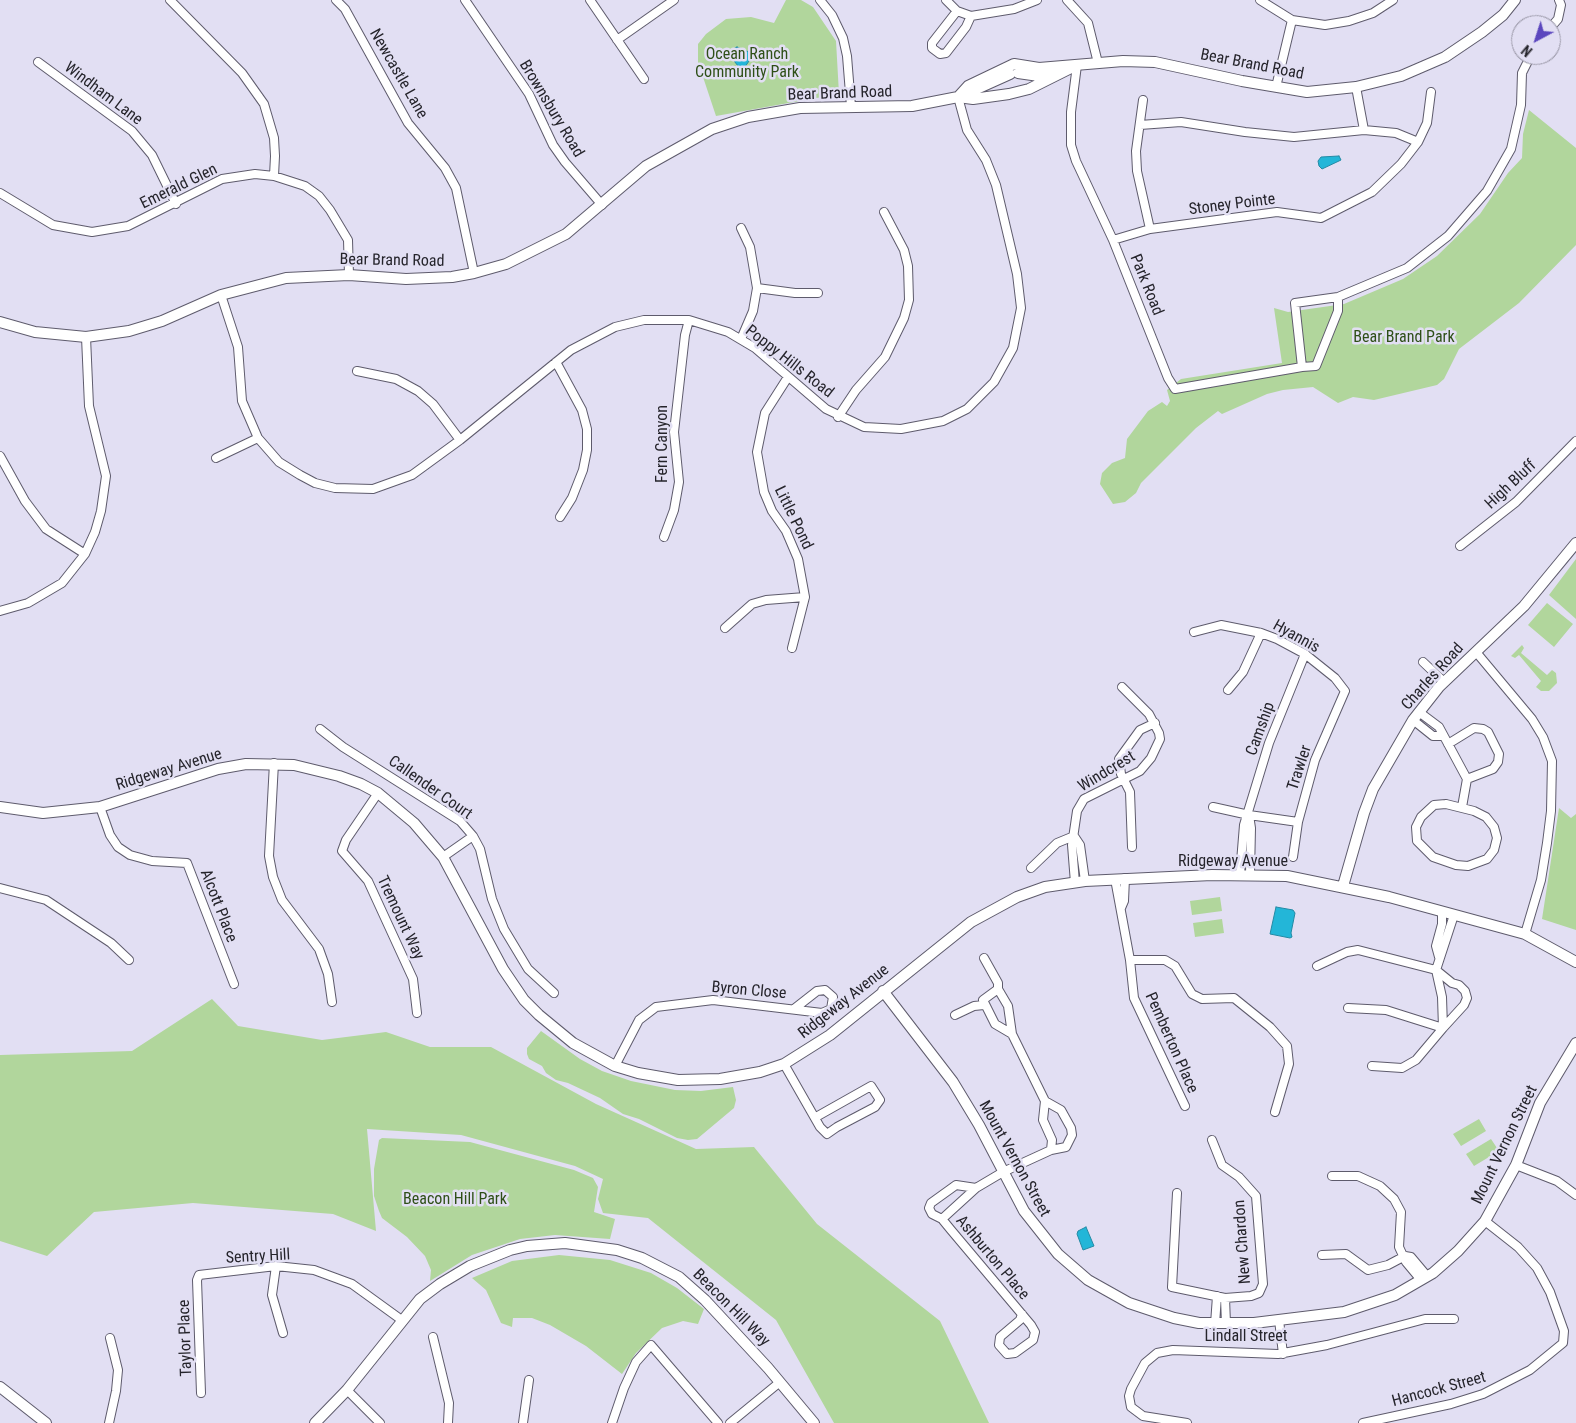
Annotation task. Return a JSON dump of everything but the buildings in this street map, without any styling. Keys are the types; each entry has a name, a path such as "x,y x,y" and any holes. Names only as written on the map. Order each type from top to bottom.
{"street":[{"path":"170,0 242,73 264,104 274,138 274,176"},
{"name":"Newcastle Lane","path":"336,0 345,9 408,123 445,168 456,188 474,273"},
{"name":"Brownsbury Road","path":"465,0 529,94 557,151 602,205"},
{"path":"590,0 644,79"},
{"path":"617,40 674,0"},
{"path":"820,0 832,15 843,38 847,56 850,106"},
{"path":"946,0 957,11 971,16 1014,9 1037,0"},
{"path":"1068,0 1088,23 1098,63"},
{"path":"1260,0 1292,20 1325,25 1348,21 1373,12 1393,0"},
{"name":"Bear Brand Road","path":"958,97 968,86 1008,73 1014,64 1039,68 1098,63 1155,62 1307,92 1356,87 1400,76 1445,57 1503,15 1515,0"},
{"path":"1559,0 1562,5 1559,15"},
{"path":"957,11 932,43 932,48 940,54 946,53 966,27 971,16"},
{"path":"1276,87 1292,20"},
{"name":"Windham Lane","path":"38,62 132,131 152,155 176,204"},
{"path":"1302,367 1295,303 1338,297 1407,268 1448,236 1488,191 1506,160 1521,105 1522,73 1526,65"},
{"name":"Bear Brand Road","path":"0,322 35,332 86,337 129,331 162,321 221,295 286,278 349,275 406,279 452,277 474,273 506,264 566,234 646,166 712,129 748,117 800,108 912,106 958,97 973,99 1009,94 1029,89 1077,66"},
{"name":"Park Road","path":"1077,66 1071,112 1071,145 1076,161 1113,240 1168,378 1175,389 1316,366 1338,312 1338,297"},
{"path":"1009,94 1008,73 1039,76 1059,67"},
{"path":"1356,87 1364,130"},
{"name":"Stoney Pointe","path":"1113,240 1150,229 1277,212 1321,218 1372,192 1401,164 1418,142 1427,123 1431,92"},
{"name":"Poppy Hills Road","path":"221,295 238,347 242,401 258,438 280,462 315,483 354,490 373,489 400,481 423,468 585,341 615,327 644,320 688,320 714,327 741,339 814,400 838,417 864,427 889,430 918,427 943,421 967,409 994,382 1013,348 1021,315 1022,298 1010,240 992,173 970,134 958,97"},
{"path":"1143,100 1137,171 1150,229"},
{"path":"1140,126 1181,122 1294,137 1364,130 1396,133 1418,142"},
{"name":"Emerald Glen","path":"0,193 53,225 92,232 128,226 222,180 256,174 274,176 305,186 319,196 330,210 348,240 349,275"},
{"path":"838,417 856,390 885,357 904,318 909,300 908,266 904,250 884,212"},
{"path":"741,228 750,247 757,288 753,311 741,339"},
{"path":"757,288 818,294"},
{"name":"Fern Canyon","path":"664,537 674,510 679,482 674,432 688,320"},
{"path":"0,611 28,603 62,583 85,554 101,511 106,476 89,406 86,337"},
{"path":"556,362 582,410 587,429 587,450 583,470 572,498 560,518"},
{"path":"357,371 396,379 418,391 434,404 460,440"},
{"name":"Little Pond","path":"788,377 765,413 756,452 764,492 772,511 786,531 798,559 805,597 792,648"},
{"path":"216,458 258,438"},
{"name":"High Bluff","path":"1460,546 1516,502 1576,441"},
{"path":"0,456 25,501 46,529 85,554"},
{"name":"Charles Road","path":"1343,886 1364,812 1373,789 1416,716 1446,681 1479,656 1524,606 1576,543"},
{"path":"725,628 752,604 766,600 805,597"},
{"name":"Hyannis","path":"1194,632 1221,625 1261,633 1304,654 1335,678 1345,691"},
{"path":"1228,690 1243,672 1261,633"},
{"name":"Camship","path":"1245,874 1251,828 1249,815 1269,744 1304,654"},
{"path":"1479,656 1532,719 1543,737 1552,761 1551,811 1547,843 1541,880 1525,934"},
{"path":"1425,661 1446,681"},
{"path":"1122,687 1142,706 1155,723 1140,730 1121,754 1119,765 1130,792 1129,824 1132,847"},
{"name":"Trawler","path":"1293,857 1298,822 1315,760 1345,691"},
{"path":"1416,716 1433,736 1442,736 1467,778 1462,807"},
{"name":"Windcrest","path":"1080,882 1080,845 1074,836 1074,820 1084,799 1140,772 1155,752 1160,739 1155,723"},
{"path":"1448,744 1474,728 1483,729 1488,732 1499,754 1498,762 1493,769 1467,778"},
{"name":"Callender Court","path":"320,729 343,747 460,821 473,836 480,849 492,899 504,929 528,969 554,994"},
{"path":"274,763 269,856 273,877 282,900 319,949 328,974 332,1002"},
{"name":"Ridgeway Avenue","path":"0,807 43,813 100,807 218,769 246,764 274,763 294,765 339,776 378,793 414,823 443,857 503,969 524,1000 556,1030 580,1047 616,1066 659,1077 700,1080 752,1073 784,1064 830,1036 950,937 992,909 1045,888 1080,882 1245,874 1288,876 1343,886 1525,934 1576,962"},
{"name":"Tremount Way","path":"378,793 346,840 342,851 368,881 413,979 417,1013"},
{"path":"1446,804 1462,807 1486,817 1494,827 1497,838 1494,850 1487,859 1468,866 1433,856 1417,841 1416,834 1421,817 1434,805 1446,804"},
{"name":"Alcott Place","path":"100,807 110,835 118,847 130,855 152,861 187,863 234,984"},
{"path":"1213,807 1249,815 1298,822"},
{"path":"443,857 473,836"},
{"path":"1032,868 1057,843 1074,836"},
{"name":"Pemberton Place","path":"1120,879 1124,901 1120,908 1130,960 1134,998 1185,1106"},
{"path":"0,888 46,900 111,943 129,960"},
{"path":"1439,957 1436,946 1442,924 1442,912"},
{"path":"1443,1028 1442,997 1436,970 1454,915"},
{"path":"1317,966 1347,952 1358,950 1436,970 1452,983 1459,985 1465,990 1466,998 1464,1005 1416,1060 1402,1068 1372,1066"},
{"path":"984,958 1008,1006 1012,1034 1046,1102 1043,1120 1052,1140 1051,1150"},
{"path":"1130,960 1165,960 1175,966 1192,994 1202,999 1234,998 1270,1027 1287,1046 1289,1064 1275,1112"},
{"path":"998,988 986,996 983,1000 984,1005 996,1024 1012,1034"},
{"name":"Byron Close","path":"616,1066 639,1020 656,1007 713,1000 822,1013 831,1009 833,997 825,990 817,991 794,1009"},
{"name":"Mount Vernon Street","path":"883,991 953,1082 1024,1211 1040,1234 1058,1254 1088,1280 1141,1308 1174,1318 1220,1324 1325,1315 1364,1306 1395,1295 1424,1278 1458,1251 1485,1221 1516,1165 1540,1103 1575,1049"},
{"path":"955,1015 974,1006 984,1005"},
{"path":"1348,1008 1386,1010 1443,1028"},
{"path":"784,1064 816,1116 820,1126 827,1134 875,1107 880,1100 871,1086 816,1116"},
{"name":"Ashburton Place","path":"942,1219 976,1188 1003,1172 1051,1150 1066,1147 1072,1136 1071,1128 1061,1110 1046,1102"},
{"name":"New Chardon","path":"1177,1193 1172,1287 1221,1297 1255,1295 1263,1284 1256,1196 1239,1177 1222,1165 1212,1140"},
{"path":"1516,1165 1557,1181 1576,1194"},
{"path":"1332,1176 1358,1176 1380,1186 1394,1199 1401,1212 1399,1247 1405,1256"},
{"name":"Ashburton Place","path":"976,1188 956,1185 931,1202 929,1208 932,1214 942,1219 1022,1314 1035,1332 1035,1337 1015,1354 1007,1354 999,1344 1000,1338 1020,1320 1022,1314"},
{"name":"Hancock Street","path":"1363,1423 1452,1404 1489,1392 1530,1370 1559,1348 1564,1339 1564,1331 1550,1292 1537,1268 1518,1247 1485,1221"},
{"name":"Beacon Hill Way","path":"315,1423 347,1390 420,1299 440,1284 490,1257 510,1250 565,1243 602,1246 642,1258 679,1277 705,1300 780,1382 814,1423"},
{"path":"1322,1255 1346,1254 1368,1270 1388,1265 1405,1256 1411,1257 1424,1278"},
{"path":"276,1266 272,1295 283,1333"},
{"name":"Sentry Hill","path":"198,1283 200,1275 276,1266 314,1270 352,1284 403,1320"},
{"name":"Taylor Place","path":"198,1283 201,1393"},
{"path":"1220,1324 1221,1297"},
{"name":"Lindall Street","path":"1187,1423 1140,1414 1131,1407 1130,1393 1142,1367 1150,1357 1161,1351 1283,1354 1327,1345 1425,1319 1454,1319"},
{"path":"1279,1320 1283,1354"},
{"path":"434,1337 449,1403 448,1423"},
{"path":"109,1423 116,1391 118,1370 110,1338"},
{"path":"612,1423 611,1420 636,1362 651,1345 718,1423"},
{"path":"523,1423 529,1380"},
{"path":"730,1423 780,1382"},
{"path":"0,1386 46,1423"},
{"path":"347,1390 380,1423"}],"green space":[{"name":"Ocean Ranch Community Park","path":"786,0 801,0 813,7 836,41 839,94 716,116 698,62 698,44 706,34 726,19 751,17 774,23"},
{"name":"Bear Brand Park","path":"1529,110 1576,148 1576,245 1519,303 1459,349 1444,379 1437,385 1374,400 1353,397 1338,403 1313,387 1283,390 1267,394 1222,414 1218,411 1196,428 1141,483 1136,493 1125,502 1113,504 1100,484 1102,473 1112,463 1125,458 1127,439 1148,411 1162,402 1167,406 1170,401 1167,390 1181,379 1282,363 1274,308 1288,312 1344,304 1403,279 1437,256 1480,214 1508,173 1522,158 1523,134"},
{"path":"1576,559 1576,619 1549,595"},
{"path":"1547,603 1573,624 1554,647 1528,625"},
{"path":"1522,645 1524,648 1521,653 1547,675 1552,670 1556,673 1557,683 1549,691 1541,691 1536,687 1541,681 1519,655 1515,658 1511,656"},
{"path":"1559,808 1571,818 1576,814 1576,930 1542,919"},
{"path":"1220,897 1222,911 1192,915 1190,901"},
{"path":"1222,919 1224,933 1195,937 1193,923"},
{"path":"212,999 238,1026 322,1040 386,1032 430,1047 491,1047 596,1104 696,1149 754,1147 817,1224 940,1321 989,1423 834,1423 776,1320 648,1218 603,1213 598,1199 603,1179 575,1166 461,1135 367,1129 376,1231 333,1214 193,1203 94,1212 47,1256 0,1241 0,1055 132,1051"},
{"path":"541,1031 580,1059 602,1071 631,1081 675,1090 701,1091 733,1087 736,1100 734,1108 697,1139 677,1138 639,1119 623,1114 600,1098 568,1083 556,1080 546,1073 542,1066 529,1059 527,1054 527,1048"},
{"path":"1479,1119 1486,1131 1461,1146 1453,1134"},
{"name":"Beacon Hill Park","path":"382,1138 470,1142 574,1170 593,1178 598,1187 594,1212 615,1219 610,1239 555,1235 520,1239 472,1255 430,1281 431,1270 425,1256 407,1237 382,1218 379,1211 374,1196 374,1169 379,1140"},
{"path":"1491,1139 1499,1151 1474,1166 1466,1154"},
{"path":"559,1255 610,1260 651,1273 677,1288 704,1309 698,1324 683,1321 662,1328 636,1353 622,1374 586,1346 550,1325 532,1318 513,1318 512,1327 501,1323 486,1290 472,1278 512,1261"}],"water":[{"path":"737,47 754,54 742,71 727,52"},
{"path":"1339,156 1341,160 1322,169 1319,166 1318,161 1321,157"},
{"path":"1276,907 1293,910 1295,913 1292,937 1290,938 1270,934"},
{"path":"1086,1227 1094,1246 1083,1250 1077,1234 1078,1231"}]}
